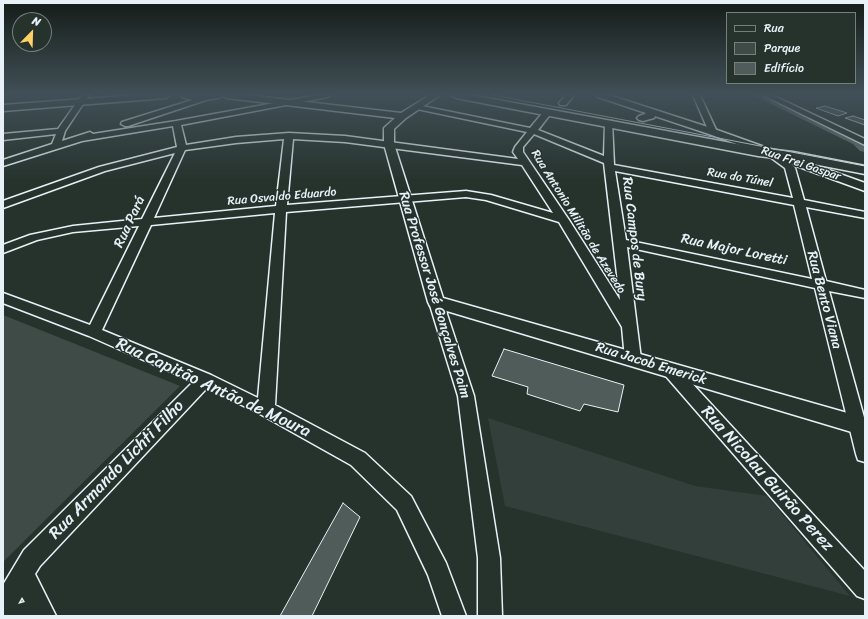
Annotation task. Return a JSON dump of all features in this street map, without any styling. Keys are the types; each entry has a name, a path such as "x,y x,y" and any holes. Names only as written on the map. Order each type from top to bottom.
{"main road":[{"path":"643,124 771,154 794,156 865,170"},
{"path":"682,124 713,132 865,158"}],"street":[{"path":"57,145 61,131 66,124"},
{"path":"3,163 126,124"},
{"path":"82,138 170,124"},
{"path":"176,124 182,148"},
{"name":"Rua Professor José Gonçalves Paim","path":"394,124 389,128 389,144 436,302 466,396 489,558 490,616"},
{"name":"Rua do Túnel","path":"502,124 533,130 610,164 865,215"},
{"name":"Rua Antonio Militão de Azevedo","path":"539,124 519,147 518,152 563,220 630,328"},
{"name":"Rua Campos de Bury","path":"610,124 610,164 633,359"},
{"path":"709,124 713,132"},
{"path":"830,124 865,142"},
{"path":"845,131 863,130"},
{"path":"3,137 61,131"},
{"name":"Rua Frei Gaspar","path":"713,132 865,187"},
{"path":"266,409 281,209 289,136"},
{"path":"3,205 102,169 182,148 236,140 289,136 345,139 525,164"},
{"path":"3,153 57,145"},
{"name":"Rua Pará","path":"94,332 182,148"},
{"name":"Rua Bento Viana","path":"771,154 790,168 820,284 861,426 865,454"},
{"name":"Rua Osvaldo Eduardo","path":"3,249 34,237 73,229 444,195 466,194 480,196 563,220"},
{"name":"Rua Major Loretti","path":"620,242 865,294"},
{"name":"Rua Capitão Antão de Moura","path":"3,298 94,332 205,380 266,409 358,459 404,503 438,571 454,616"},
{"name":"Rua Jacob Emerick","path":"436,302 861,426"},
{"name":"Rua Nicolau Guirão Perez","path":"670,370 865,588"},
{"name":"Rua Armando Lichti Filho","path":"3,607 32,558 205,380"},
{"path":"23,575 44,616"},
{"path":"16,616 23,614 35,614 40,616"}],"shaded area":[{"path":"488,418 695,486 767,496 850,596 505,506"}],"green space":[{"path":"3,315 180,386 3,562"}],"building":[{"path":"504,349 624,385 618,412 584,404 580,411 527,394 528,387 492,376"},
{"path":"343,503 360,517 312,616 280,616"}],"waterway":[{"path":"822,124 858,141 865,148"}],"tram line":[{"path":"644,124 865,166"}]}
